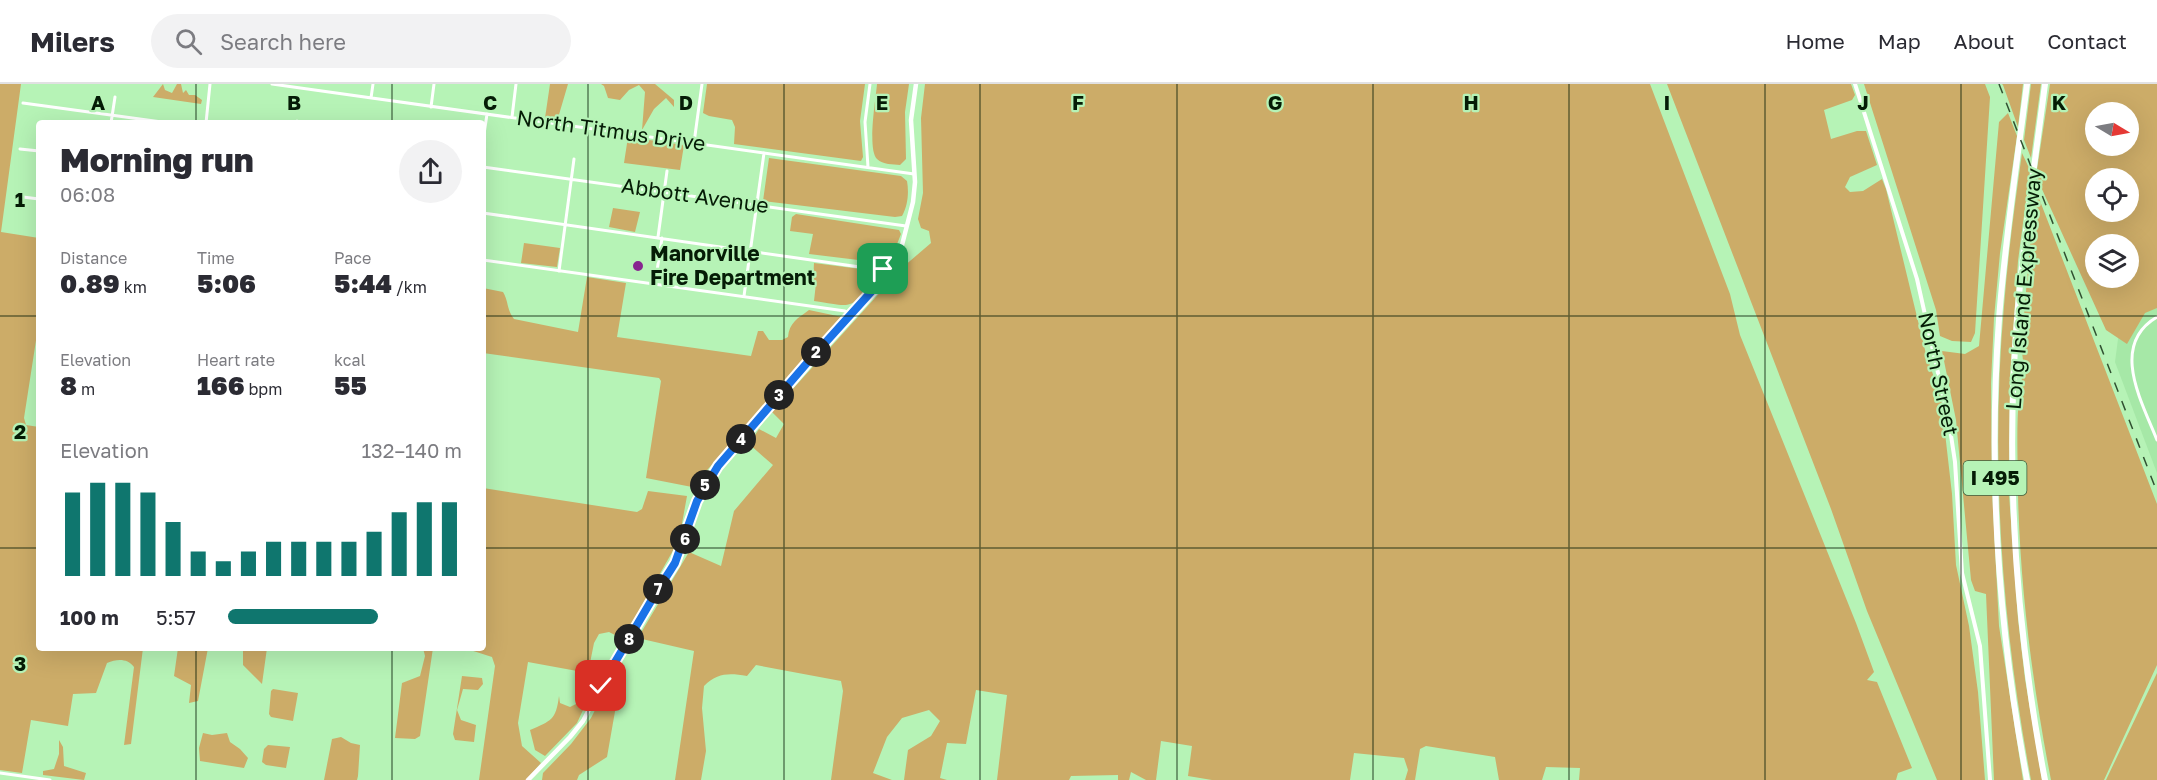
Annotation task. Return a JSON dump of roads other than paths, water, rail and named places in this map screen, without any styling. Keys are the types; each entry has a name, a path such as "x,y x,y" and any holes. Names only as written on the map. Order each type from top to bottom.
{"highway":[{"name":"Long Island Expressway","path":"2045,84 2027,220 2017,320 2013,480 2015,543 2024,639 2030,693 2045,780"},
{"name":"Long Island Expressway","path":"2027,87 1999,319 1995,480 2006,642 2027,780"}],"main road":[{"path":"528,780 583,721 610,670 675,563 697,501 718,466 890,271 908,226 915,190 911,120 916,84"}],"street":[{"path":"206,120 210,84"},
{"name":"North Titmus Drive","path":"272,84 914,174"},
{"path":"312,90 313,84"},
{"path":"371,98 373,84"},
{"path":"431,107 434,84"},
{"path":"512,117 516,84"},
{"path":"694,143 702,84"},
{"path":"868,167 866,123 870,84"},
{"name":"North Street","path":"1855,84 1917,279 1947,412 1955,462 1962,573 1980,646 1990,780"},
{"path":"111,120 115,96"},
{"path":"23,103 148,120"},
{"path":"486,121 487,114"},
{"path":"20,149 36,151"},
{"path":"744,296 764,153"},
{"path":"559,271 574,159"},
{"name":"Abbott Avenue","path":"486,167 908,226"},
{"path":"655,284 667,171"},
{"path":"15,195 36,198"},
{"path":"486,213 890,271"},
{"path":"486,260 744,296 845,311 851,314"},
{"path":"2157,317 2142,329 2135,341 2131,366 2134,380 2157,440"},
{"path":"0,773 50,780"}],"railway":[{"path":"1999,84 2157,492"}],"place":[{"name":"Manorville Fire Department","path":"638,266"}]}
